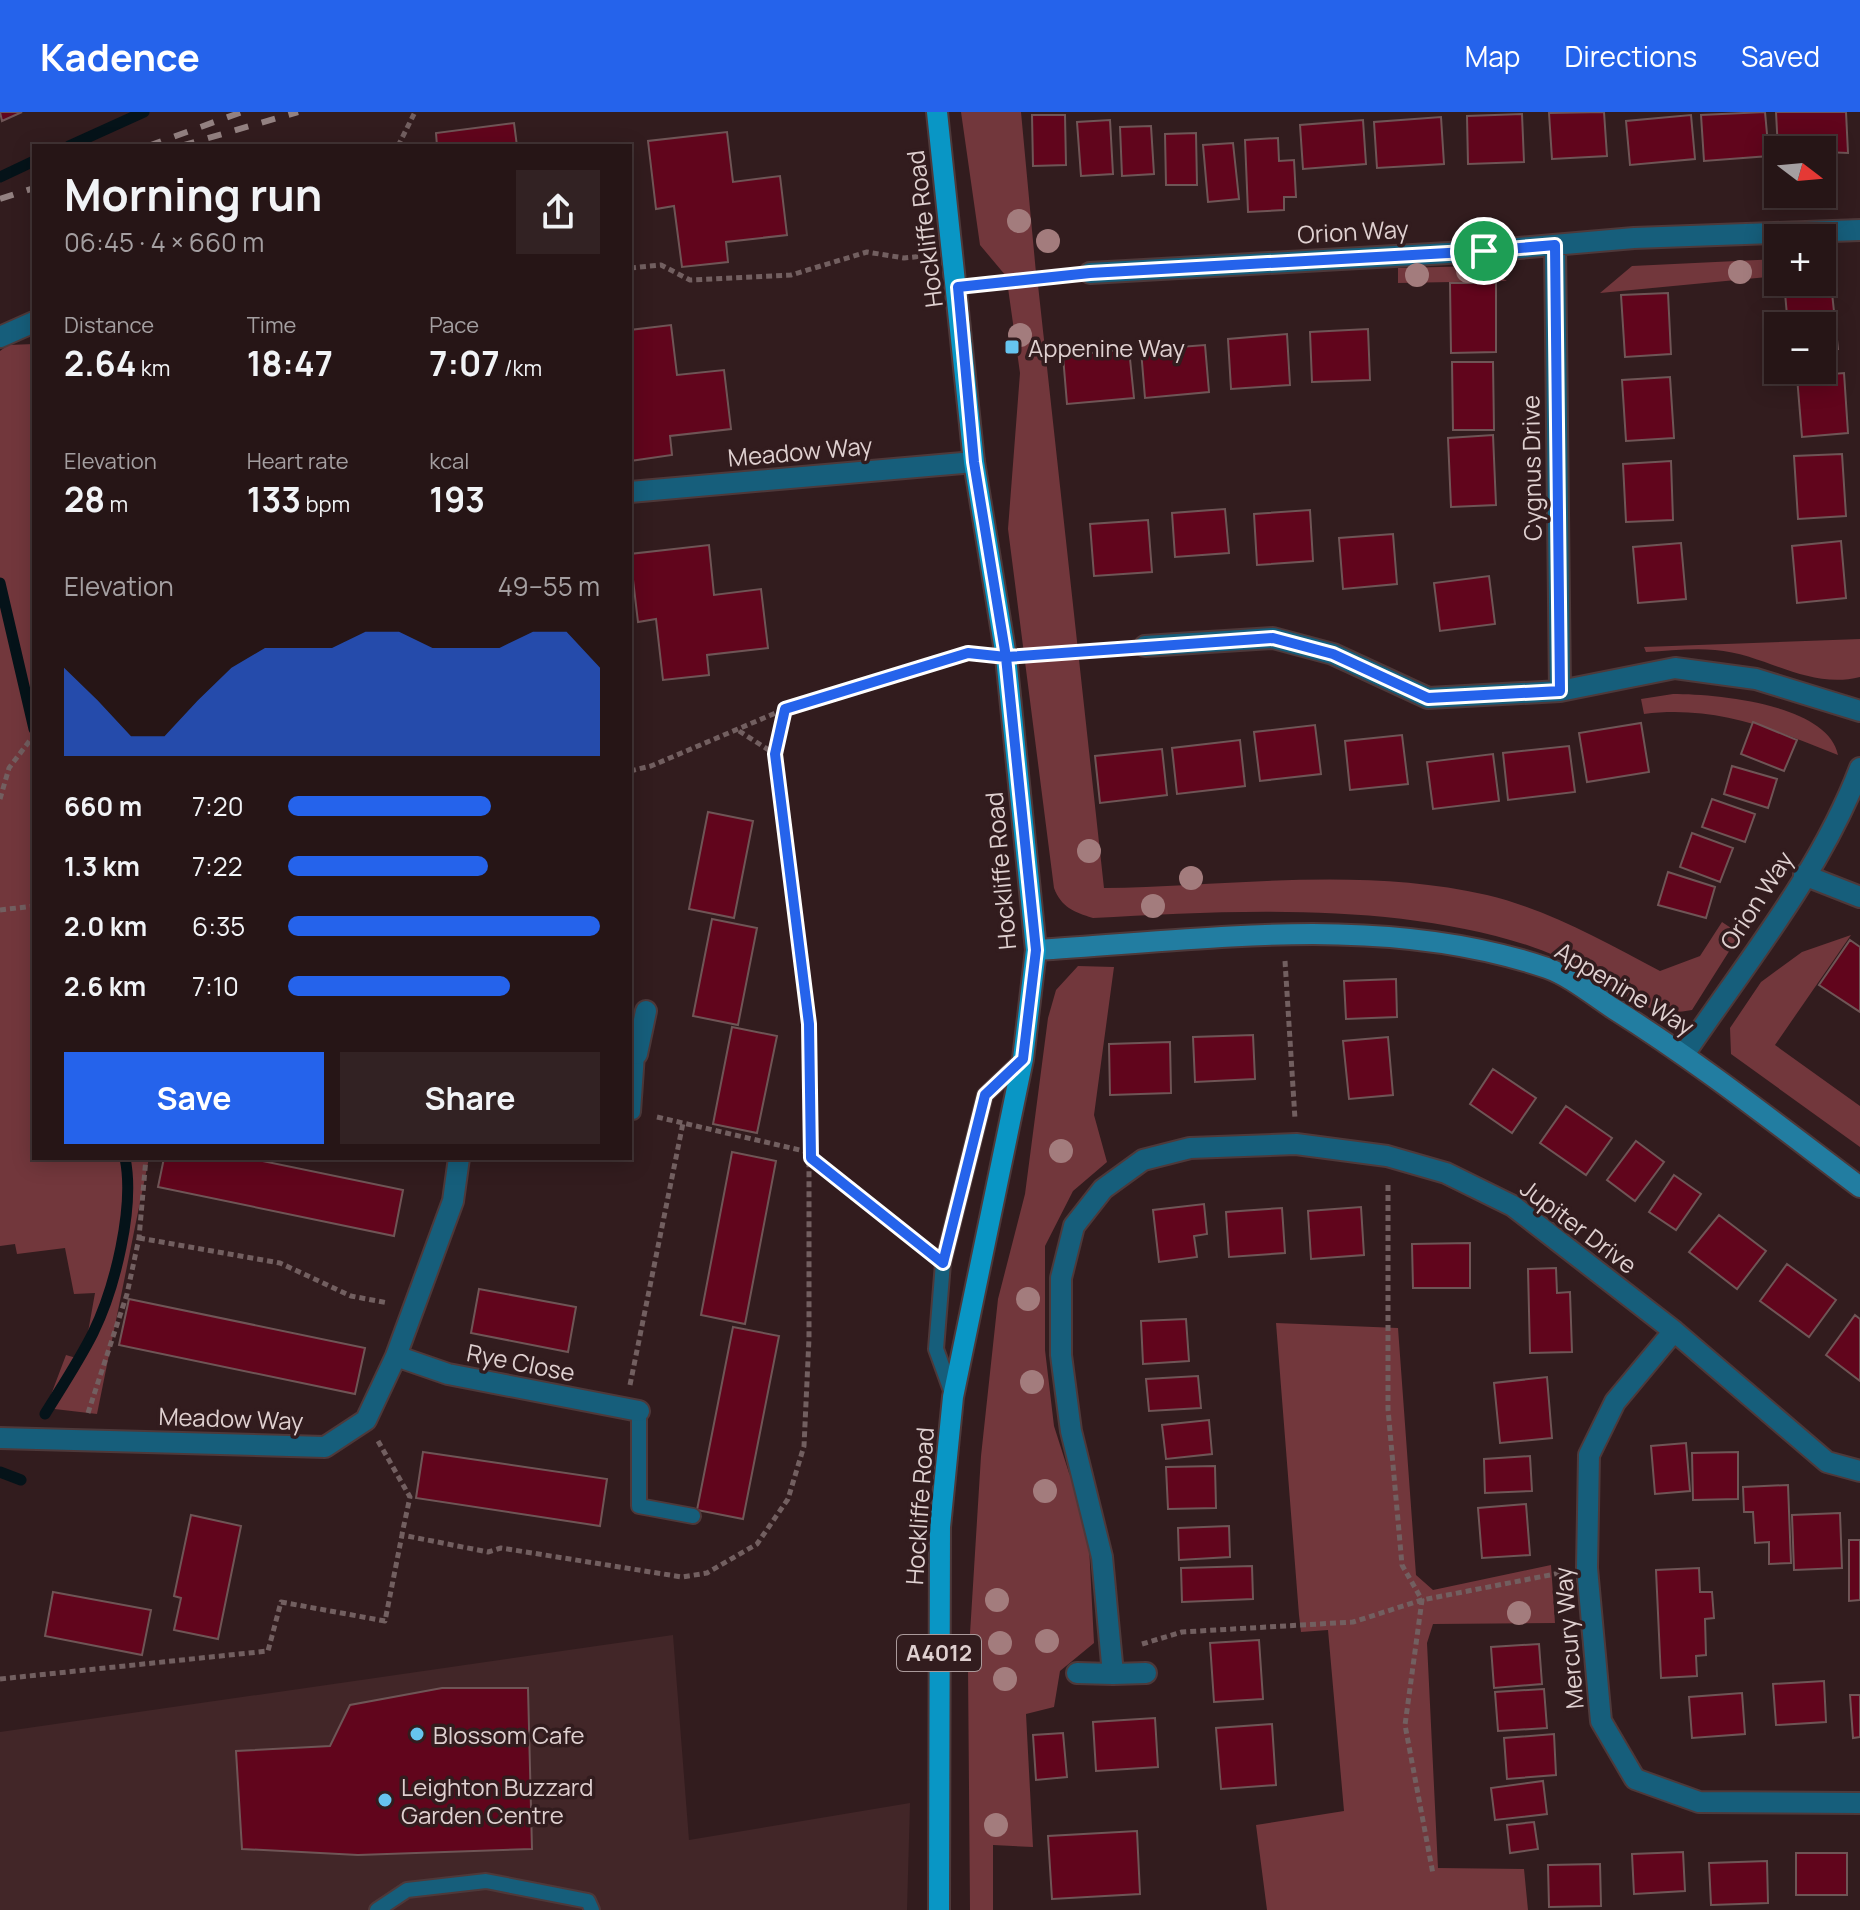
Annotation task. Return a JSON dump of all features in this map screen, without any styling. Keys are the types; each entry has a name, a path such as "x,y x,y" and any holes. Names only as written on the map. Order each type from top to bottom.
{"main road":[{"name":"Hockliffe Road","path":"937,112 958,287 974,462 1006,657 1036,950 1023,1059 953,1397 940,1527 939,1910"}],"street":[{"name":"Orion Way","path":"1090,273 1860,230"},
{"name":"Cygnus Drive","path":"1555,245 1560,691"},
{"path":"0,337 32,323"},
{"name":"Meadow Way","path":"632,492 974,462"},
{"path":"1145,646 1273,638 1333,654 1428,698 1560,691 1675,668 1756,679 1860,711"},
{"name":"Orion Way","path":"1685,1053 1804,875 1850,795 1860,768"},
{"path":"1804,875 1860,897"},
{"name":"Appenine Way","path":"1036,950 1284,936 1392,935 1437,940 1550,969 1685,1053 1860,1187"},
{"path":"634,1053 646,1011"},
{"name":"Jupiter Drive","path":"1112,1663 1102,1557 1071,1431 1061,1355 1061,1278 1074,1226 1103,1189 1143,1160 1190,1148 1296,1144 1387,1156 1446,1173 1513,1206 1674,1331 1827,1462 1860,1471"},
{"path":"366,1420 416,1308 453,1201 459,1160"},
{"name":"Mercury Way","path":"1674,1331 1615,1402 1589,1455 1587,1568 1601,1721 1635,1779 1699,1802 1860,1803"},
{"name":"Rye Close","path":"396,1356 448,1374 632,1410"},
{"name":"Meadow Way","path":"0,1438 325,1447 366,1420"},
{"path":"1077,1673 1112,1663 1146,1673"}],"lane":[{"path":"633,1112 634,1053"},
{"path":"953,1397 936,1349 943,1263 985,1095 1023,1059"},
{"path":"632,1410 639,1506 693,1516"},
{"path":"377,1910 407,1890 486,1881 588,1901 592,1910"}],"path":[{"path":"399,144 415,112"},
{"path":"632,268 661,265 690,280 791,275 867,252 904,258 953,254"},
{"path":"958,287 1090,273"},
{"path":"632,770 738,731 785,709 968,653 1006,657 1145,646"},
{"path":"402,1535 488,1552 501,1548 682,1577 707,1573 757,1544 788,1499 804,1446 811,1158 809,1024 775,754 785,709"},
{"path":"738,731 775,754"},
{"path":"0,799 9,768 32,737"},
{"path":"0,910 32,906"},
{"path":"1284,936 1296,1144"},
{"path":"633,1112 804,1151 943,1263"},
{"path":"632,1410 683,1123"},
{"path":"1387,1156 1388,1409 1402,1565 1422,1600 1405,1725 1433,1874"},
{"path":"79,1440 127,1294 139,1238 146,1160"},
{"path":"139,1238 280,1263 351,1296 416,1308"},
{"path":"0,1679 268,1651 281,1602 385,1621 410,1497 366,1420"},
{"path":"1112,1663 1182,1632 1353,1622 1422,1600 1587,1568"}],"shaded area":[{"path":"961,112 1021,112 1036,273 1006,276 980,245"},
{"path":"1764,260 1764,277 1600,293 1632,266"},
{"path":"1480,266 1507,281 1398,283 1398,268"},
{"path":"1038,285 1104,888 1296,880 1392,881 1440,886 1487,895 1532,909 1575,927 1660,971 1700,956 1722,922 1740,934 1692,1010 1675,1012 1648,1007 1566,960 1476,931 1368,915 1312,912 1093,918 1074,911 1060,900 1054,888 1008,529 1020,373 1008,288"},
{"path":"32,344 32,1160 149,1160 97,1414 46,1408 66,1355 83,1360 95,1293 74,1294 65,1248 17,1254 15,1244 0,1246 0,351 8,345"},
{"path":"1860,639 1860,677 1841,680 1805,675 1734,653 1698,649 1646,652 1644,647"},
{"path":"1673,694 1716,696 1768,705 1793,713 1814,724 1830,738 1838,755 1743,721 1695,713 1644,714 1641,699"},
{"path":"1851,935 1775,1045 1860,1106 1860,1147 1731,1054 1730,1028 1761,982 1802,952"},
{"path":"1078,966 1114,967 1094,1115 1107,1162 1073,1191 1045,1246 1045,1350 1054,1426 1069,1473 1087,1506 1094,1643 1060,1671 1054,1707 1026,1714 1033,1847 993,1845 993,1910 970,1910 968,1666 981,1456 998,1299 1025,1194 1048,1018 1056,990"},
{"path":"1276,1323 1398,1328 1416,1575 1433,1590 1551,1565 1555,1623 1433,1624 1427,1643 1438,1868 1524,1869 1528,1910 1267,1910 1256,1825 1344,1811 1328,1630 1301,1632"},
{"name":"Leighton Buzzard Garden Centre","path":"673,1635 689,1840 910,1803 907,1910 0,1910 0,1732"}],"building":[{"path":"0,112 22,112 2,121"},
{"path":"1604,112 1607,156 1552,159 1549,113"},
{"path":"1765,112 1767,136 1764,136 1764,156 1704,161 1701,115"},
{"path":"1776,112 1846,112 1848,153 1836,152 1836,136 1777,136"},
{"path":"1522,114 1524,162 1468,164 1467,116"},
{"path":"1032,115 1065,115 1066,165 1033,166"},
{"path":"1691,115 1695,159 1630,165 1626,121"},
{"path":"1441,117 1444,164 1377,168 1374,122"},
{"path":"1110,120 1113,174 1081,176 1077,122"},
{"path":"1363,120 1366,164 1303,169 1300,125"},
{"path":"514,123 517,144 437,144 436,133"},
{"path":"1151,126 1154,174 1122,176 1120,127"},
{"path":"727,132 733,182 780,176 787,235 726,242 728,262 682,267 674,206 656,209 648,141"},
{"path":"1196,133 1197,185 1166,185 1165,134"},
{"path":"1278,138 1279,161 1294,160 1296,197 1284,197 1284,210 1248,212 1245,140"},
{"path":"1233,143 1239,199 1208,202 1203,145"},
{"path":"1450,283 1496,283 1496,352 1451,353"},
{"path":"1668,293 1671,354 1625,357 1621,295"},
{"path":"1785,296 1832,296 1834,312 1787,312"},
{"path":"671,325 677,375 724,370 731,429 670,436 672,455 632,461 632,330"},
{"path":"1368,329 1370,380 1312,382 1310,332"},
{"path":"1287,334 1290,385 1231,389 1228,339"},
{"path":"1205,345 1209,392 1145,398 1141,350"},
{"path":"1129,349 1134,398 1067,404 1063,356"},
{"path":"1452,362 1493,362 1494,430 1453,430"},
{"path":"1844,373 1848,433 1802,437 1798,384 1836,384 1836,374"},
{"path":"1670,377 1674,438 1626,441 1622,380"},
{"path":"1493,435 1496,505 1451,507 1448,438"},
{"path":"1842,454 1846,516 1798,519 1794,456"},
{"path":"1671,461 1673,520 1626,522 1623,464"},
{"path":"1225,509 1229,553 1175,557 1172,513"},
{"path":"1310,510 1313,561 1257,565 1254,514"},
{"path":"1148,520 1152,572 1094,576 1090,524"},
{"path":"1393,534 1397,584 1343,589 1339,538"},
{"path":"1841,541 1846,598 1797,603 1792,546"},
{"path":"1681,543 1686,599 1638,603 1633,547"},
{"path":"709,545 714,595 761,589 768,648 707,655 709,675 663,680 656,619 638,622 632,554"},
{"path":"1489,576 1495,624 1440,631 1434,583"},
{"path":"1753,722 1797,740 1784,771 1741,754"},
{"path":"1641,723 1649,772 1587,782 1579,733"},
{"path":"1315,725 1321,774 1260,781 1254,732"},
{"path":"1402,735 1408,784 1350,790 1345,741"},
{"path":"1240,740 1245,786 1177,794 1172,748"},
{"path":"1569,746 1575,792 1508,800 1503,753"},
{"path":"1162,749 1167,795 1100,803 1095,756"},
{"path":"1493,754 1499,801 1433,809 1427,762"},
{"path":"1732,766 1777,779 1768,808 1724,794"},
{"path":"1712,799 1755,814 1745,842 1702,827"},
{"path":"708,812 753,821 734,918 689,909"},
{"path":"1692,833 1733,848 1720,882 1680,867"},
{"path":"1668,872 1715,887 1706,918 1658,905"},
{"path":"712,919 757,928 738,1025 693,1016"},
{"path":"1850,940 1860,947 1860,1012 1819,985"},
{"path":"1396,979 1397,1017 1346,1019 1344,981"},
{"path":"732,1027 777,1036 757,1133 713,1124"},
{"path":"1253,1035 1255,1079 1195,1082 1193,1037"},
{"path":"1388,1037 1393,1095 1349,1099 1343,1041"},
{"path":"1170,1042 1171,1093 1110,1095 1109,1044"},
{"path":"1493,1069 1536,1098 1512,1133 1470,1104"},
{"path":"1566,1106 1612,1138 1586,1175 1540,1143"},
{"path":"1636,1141 1664,1162 1635,1201 1607,1180"},
{"path":"732,1152 776,1161 745,1324 701,1315"},
{"path":"164,1160 258,1160 403,1190 394,1236 158,1187"},
{"path":"1674,1175 1701,1194 1676,1230 1649,1212"},
{"path":"1204,1204 1207,1234 1194,1236 1197,1257 1159,1262 1153,1210"},
{"path":"1361,1207 1364,1255 1311,1259 1308,1211"},
{"path":"1282,1208 1285,1253 1229,1257 1226,1212"},
{"path":"1719,1215 1766,1251 1737,1289 1689,1252"},
{"path":"1470,1243 1470,1288 1413,1288 1412,1244"},
{"path":"1787,1264 1836,1300 1809,1337 1760,1301"},
{"path":"1556,1268 1557,1293 1570,1292 1572,1352 1530,1353 1528,1269"},
{"path":"479,1289 576,1307 568,1352 471,1333"},
{"path":"129,1299 365,1348 355,1394 119,1345"},
{"path":"1855,1315 1860,1319 1860,1381 1826,1355"},
{"path":"1186,1319 1189,1361 1143,1364 1141,1321"},
{"path":"733,1327 779,1336 743,1519 697,1510"},
{"path":"1198,1376 1201,1408 1149,1411 1146,1379"},
{"path":"1547,1377 1552,1438 1500,1443 1494,1383"},
{"path":"1209,1420 1212,1454 1166,1459 1162,1425"},
{"path":"1686,1443 1690,1491 1655,1494 1651,1446"},
{"path":"423,1452 607,1479 600,1526 416,1498"},
{"path":"1738,1452 1738,1499 1693,1500 1692,1453"},
{"path":"1530,1456 1532,1491 1485,1493 1484,1459"},
{"path":"1215,1466 1216,1508 1168,1509 1166,1467"},
{"path":"1788,1485 1791,1563 1769,1564 1769,1542 1755,1543 1753,1512 1744,1512 1743,1487"},
{"path":"1526,1504 1530,1555 1482,1558 1478,1508"},
{"path":"1840,1513 1842,1568 1794,1570 1792,1515"},
{"path":"191,1515 241,1526 218,1639 174,1630 181,1598 174,1596"},
{"path":"1229,1526 1230,1557 1179,1560 1178,1528"},
{"path":"1849,1540 1860,1540 1860,1600 1849,1601"},
{"path":"1252,1566 1253,1599 1182,1602 1181,1568"},
{"path":"1699,1568 1700,1592 1712,1592 1714,1618 1705,1619 1706,1655 1696,1656 1697,1676 1661,1678 1656,1570"},
{"path":"53,1592 151,1610 142,1655 45,1636"},
{"path":"1259,1640 1263,1699 1214,1702 1210,1643"},
{"path":"1539,1644 1542,1684 1494,1688 1491,1647"},
{"path":"1824,1681 1826,1722 1776,1725 1773,1684"},
{"name":"Leighton Buzzard Garden Centre","path":"442,1688 528,1688 532,1849 358,1855 242,1849 236,1751 330,1746 350,1705"},
{"path":"1544,1689 1547,1728 1498,1731 1495,1692"},
{"path":"1742,1693 1745,1734 1692,1738 1689,1697"},
{"path":"1850,1695 1860,1695 1860,1737 1853,1738"},
{"path":"1155,1718 1158,1767 1096,1771 1093,1722"},
{"path":"1272,1724 1276,1785 1221,1789 1216,1728"},
{"path":"1063,1733 1067,1777 1036,1780 1033,1735"},
{"path":"1554,1734 1556,1775 1507,1779 1504,1738"},
{"path":"1543,1781 1547,1814 1495,1820 1491,1788"},
{"path":"1534,1822 1538,1849 1510,1853 1507,1825"},
{"path":"1137,1831 1140,1894 1052,1899 1048,1836"},
{"path":"1683,1852 1685,1891 1634,1894 1632,1854"},
{"path":"1796,1853 1847,1853 1847,1895 1796,1895"},
{"path":"1767,1861 1768,1903 1711,1905 1709,1863"},
{"path":"1600,1864 1601,1906 1549,1907 1548,1865"}],"waterway":[{"path":"73,144 144,112"},
{"path":"0,177 32,162"},
{"path":"0,583 32,720"},
{"path":"45,1414 88,1343 109,1294 125,1223 125,1160"},
{"path":"0,1472 21,1480"}],"railway":[{"path":"154,144 242,112"},
{"path":"188,144 298,112"},
{"path":"0,199 32,189"}],"place":[{"name":"Appenine Way","path":"1012,347"},
{"name":"Blossom Cafe","path":"417,1734"},
{"name":"Leighton Buzzard Garden Centre","path":"385,1800"}],"route":[{"path":"1484,251 1090,273 958,287 974,462 1006,657 968,653 785,709 775,754 809,1024 811,1158 943,1263 985,1095 1023,1059 1036,950 1006,657 1273,638 1333,654 1428,698 1560,691 1555,245 1484,251"}]}
